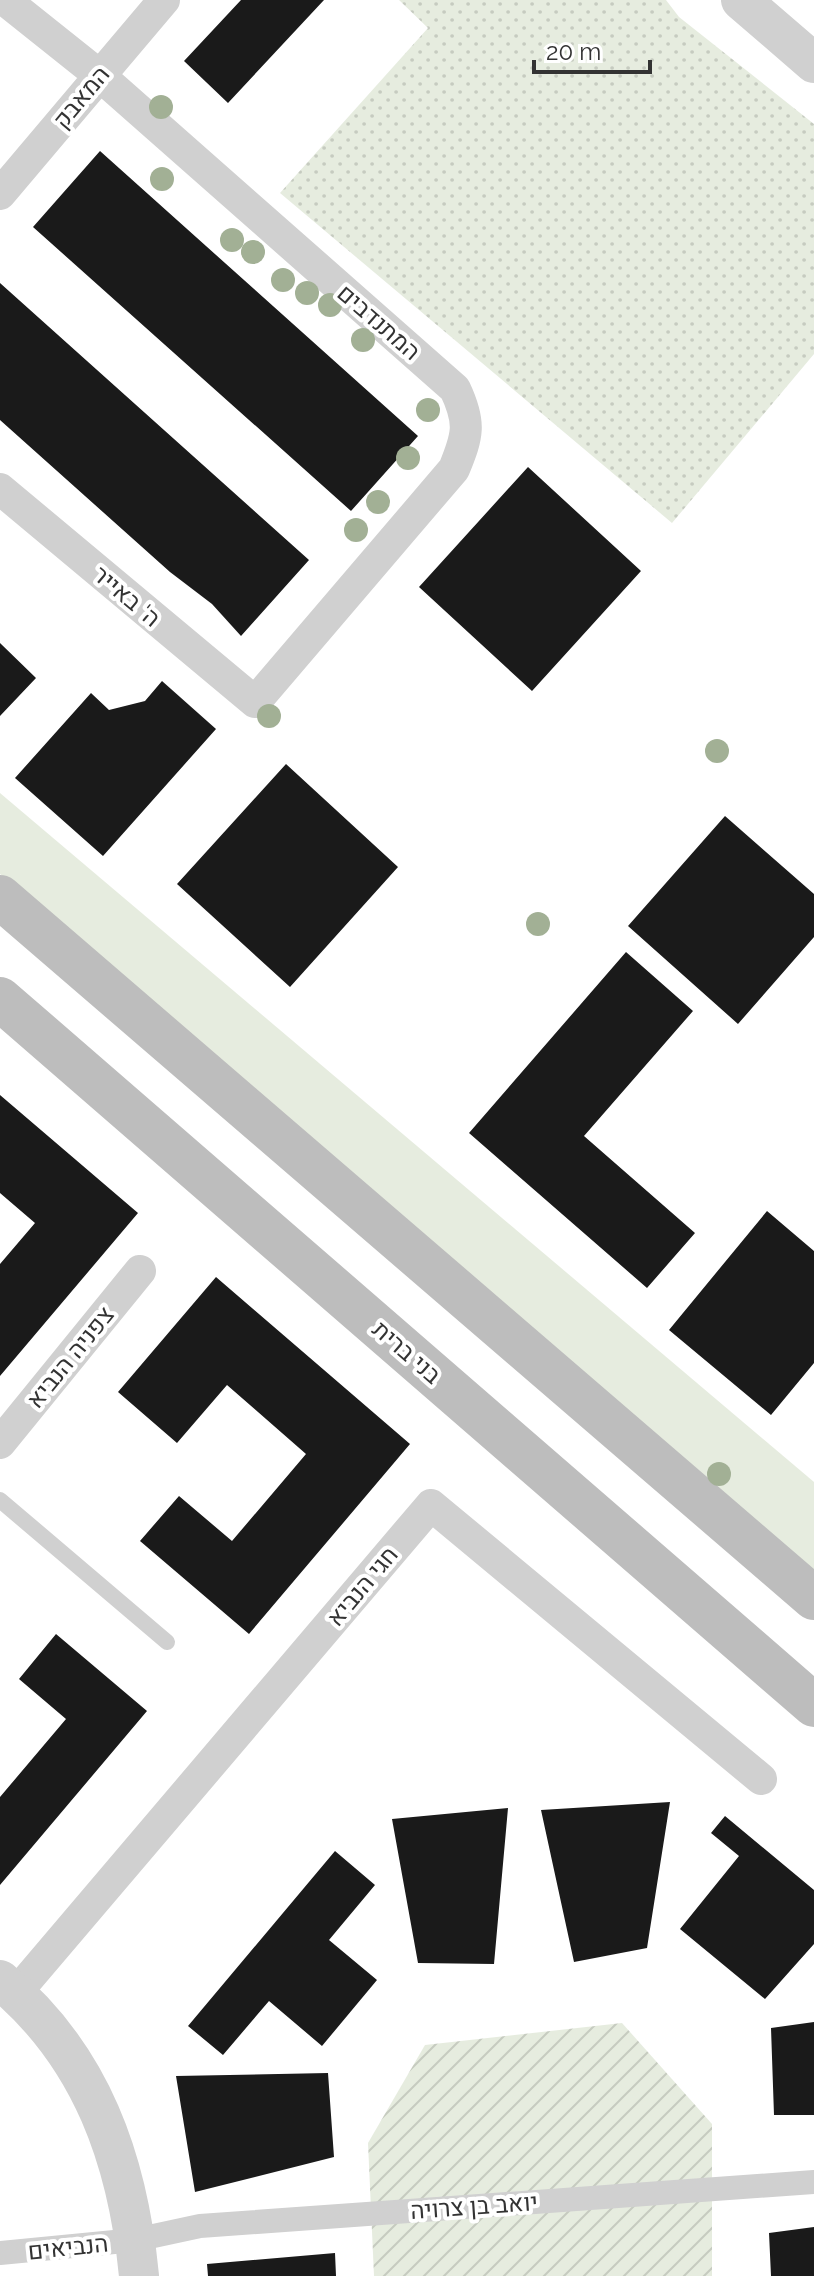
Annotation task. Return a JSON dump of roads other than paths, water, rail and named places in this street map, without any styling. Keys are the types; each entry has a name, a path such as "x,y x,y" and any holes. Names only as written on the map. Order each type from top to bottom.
{"main road":[{"path":"0,897 814,1598"},
{"name":"בני ברית","path":"0,999 814,1705"}],"street":[{"name":"המתנדבים","path":"5,0 99,75 455,389 465,411 467,438 454,469 255,702"},
{"name":"המאבק","path":"0,194 164,0"},
{"path":"741,0 814,63"},
{"name":"ה' באייר","path":"0,489 255,702"},
{"name":"צפניה הנביא","path":"0,1443 140,1271"},
{"name":"חגי הנביא","path":"8,1987 431,1505 761,1779"},
{"path":"8,1987 61,2043 101,2107 137,2258"},
{"name":"יואב בן צרויה","path":"137,2258 200,2226 814,2182"},
{"name":"הנביאים","path":"0,2253 137,2258"}],"lane":[{"path":"0,1500 167,1642"}]}
